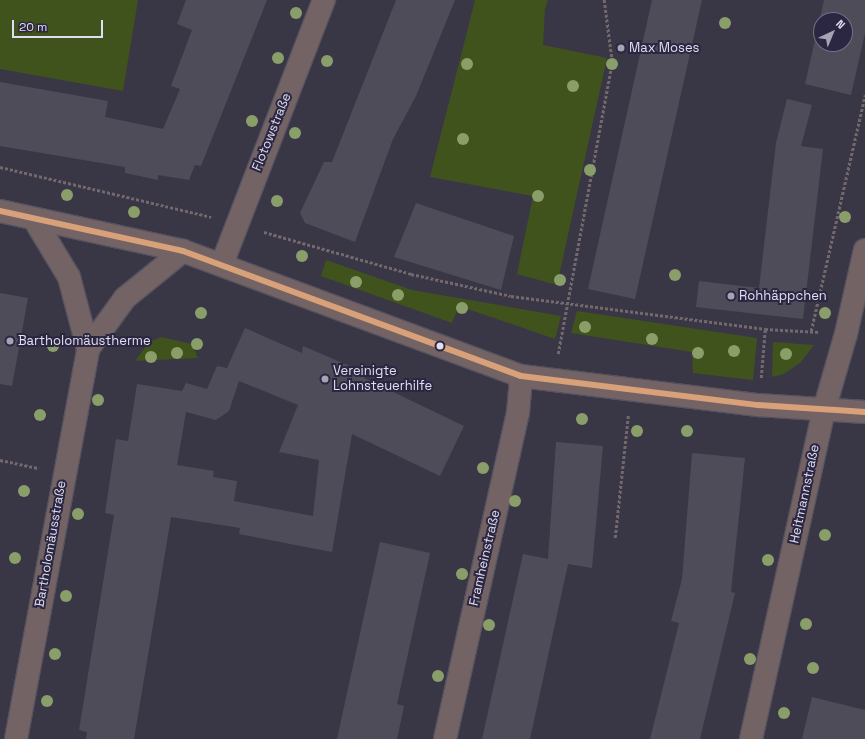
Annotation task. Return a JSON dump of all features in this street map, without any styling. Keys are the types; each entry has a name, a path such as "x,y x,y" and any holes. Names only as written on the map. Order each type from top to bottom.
{"street":[{"name":"Flotowstraße","path":"222,264 236,224 324,0"},
{"path":"0,211 183,251 222,264 521,376 758,405 865,412"},
{"name":"Bartholomäusstraße","path":"16,739 88,349 69,277 34,219"},
{"name":"Heitmannstraße","path":"751,739 824,410 846,334 865,250"},
{"name":"Bartholomäusstraße","path":"88,349 125,298 183,251"},
{"name":"Framheinstraße","path":"445,739 518,414 521,376"}],"path":[{"path":"553,381 612,62 604,0"},
{"path":"811,331 865,95"},
{"path":"0,167 236,224 411,274 511,296 765,329 846,334"},
{"path":"758,405 765,329"},
{"path":"615,538 631,390"},
{"path":"0,460 11,462"}],"green space":[{"path":"0,0 138,0 123,91 0,69"},
{"path":"475,0 548,0 545,9 543,45 607,58 557,285 517,274 533,196 430,177"},
{"path":"326,260 412,290 561,316 555,339 459,306 452,323 321,276"},
{"path":"577,311 757,338 753,380 693,373 692,352 571,333"},
{"path":"161,337 192,344 198,358 135,361 149,342"},
{"path":"773,342 814,345 801,362 784,374 772,377"}],"building":[{"path":"186,0 267,0 201,166 195,165 189,180 158,175 158,180 125,173 125,167 0,146 0,82 108,101 105,117 163,129 180,89 171,86 192,30 177,24"},
{"path":"396,0 455,0 416,96 393,139 355,242 305,223 300,213 324,162 332,162"},
{"path":"652,0 702,0 635,299 588,289"},
{"path":"824,0 865,0 865,33 851,95 805,84 813,49 813,52 853,52 853,12 821,12"},
{"path":"787,99 812,105 801,146 823,149 803,319 696,307 699,281 759,288 776,143"},
{"path":"416,203 514,236 501,290 394,257"},
{"name":"Bartholomäustherme","path":"0,293 28,298 12,386 0,384"},
{"path":"245,328 302,353 303,346 366,373 364,378 464,426 440,476 352,434 332,552 239,534 240,528 171,517 134,739 86,739 87,732 79,730 114,515 105,513 116,439 128,441 137,384 182,391 186,383 207,389 217,366 227,368","holes":["239,381 298,405 279,452 319,460 313,516 234,501 237,481 213,477 214,471 177,465 186,412 216,420 229,411"]},
{"path":"556,442 603,446 592,568 568,564 530,739 482,739 523,554 548,559"},
{"path":"692,453 745,458 731,592 735,593 700,739 650,739 679,623 671,621 682,579"},
{"path":"380,542 430,553 397,704 404,706 397,739 337,739"},
{"path":"812,697 865,710 865,739 802,739"}],"transit line":[{"path":"0,211 183,251 521,376 758,405 865,412"}],"place":[{"name":"Max Moses","path":"621,48"},
{"name":"Rohhäppchen","path":"731,296"},
{"name":"Bartholomäustherme","path":"10,341"},
{"name":"Vereinigte Lohnsteuerhilfe","path":"325,379"}]}
